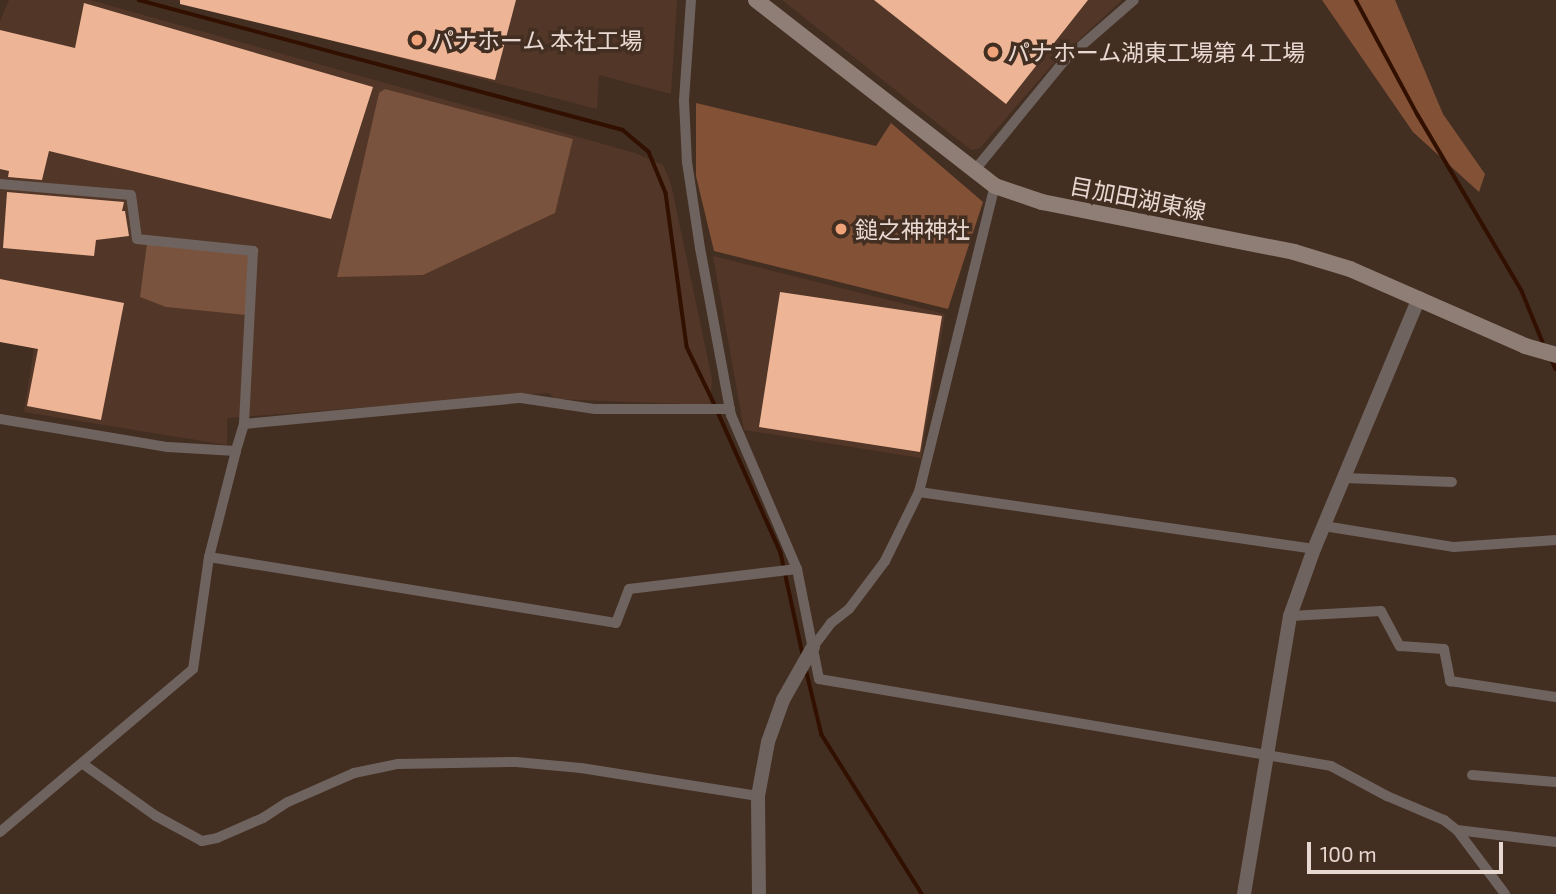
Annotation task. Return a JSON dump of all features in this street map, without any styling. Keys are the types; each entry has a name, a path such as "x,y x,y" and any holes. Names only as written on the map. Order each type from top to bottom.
{"main road":[{"name":"目加田湖東線","path":"756,0 995,186 1041,202 1294,252 1350,270 1525,346 1556,355"}],"street":[{"path":"691,0 684,101 687,162 730,409 797,569 818,680 1331,766 1387,796 1444,820 1457,830 1505,894"},
{"path":"974,171 1065,61 1134,0"},
{"path":"0,184 131,195 137,239 253,251 244,424 209,557 193,669 0,832"},
{"path":"759,894 758,796 768,742 783,701 813,647 831,623 849,609 885,561 919,492 995,186"},
{"path":"1244,894 1290,616 1314,549 1419,298"},
{"path":"244,424 521,398 595,409 730,409"},
{"path":"0,419 168,447 236,452"},
{"path":"1344,478 1452,482"},
{"path":"919,492 1314,549"},
{"path":"1324,526 1454,547 1556,540"},
{"path":"209,557 616,623 629,589 797,569"},
{"path":"1290,616 1381,611 1400,646 1444,649 1450,681 1556,697"},
{"path":"83,764 156,816 202,841 217,838 263,818 288,802 354,774 398,764 433,761 516,762 581,768 758,796"},
{"path":"1472,775 1556,782"},
{"path":"1457,830 1556,842"}],"shaded area":[{"path":"9,0 90,0 635,153 663,165 671,184 712,379 710,405 555,399 549,393 227,418 227,445 24,412 34,348 0,341 0,21"},
{"path":"176,0 677,0 671,94 599,75 597,109"},
{"path":"782,0 1122,0 1052,65 980,148 971,150"},
{"path":"1322,0 1395,0 1443,114 1485,174 1479,192 1413,132"},
{"path":"385,89 573,139 555,213 423,275 337,277 379,93"},
{"path":"696,103 876,146 891,123 983,202 948,309 714,251 696,176"},
{"path":"147,243 251,253 246,315 166,307 140,297"},
{"path":"713,256 945,314 921,458 744,430"}],"building":[{"name":"パナホーム 本社工場","path":"180,0 516,0 495,80 180,4"},
{"name":"パナホーム湖東工場第４工場","path":"874,0 1088,0 1006,104"},
{"path":"84,3 373,87 331,219 49,151 42,180 8,177 9,171 0,169 0,30 75,48"},
{"path":"7,192 124,202 122,211 125,211 129,236 96,240 94,256 3,248"},
{"path":"0,279 124,303 101,420 27,406 38,349 0,342"},
{"path":"780,292 942,316 920,452 759,427"}],"waterway":[{"path":"139,0 623,130 649,152 666,193 687,347 715,405"},
{"path":"1356,0 1418,115 1522,291 1544,345"},
{"path":"1551,358 1556,369"},
{"path":"718,412 781,553 803,655"},
{"path":"806,669 822,735 922,894"}],"place":[{"name":"パナホーム 本社工場","path":"417,40"},
{"name":"パナホーム湖東工場第４工場","path":"993,52"},
{"name":"鎚之神神社","path":"841,229"}]}
